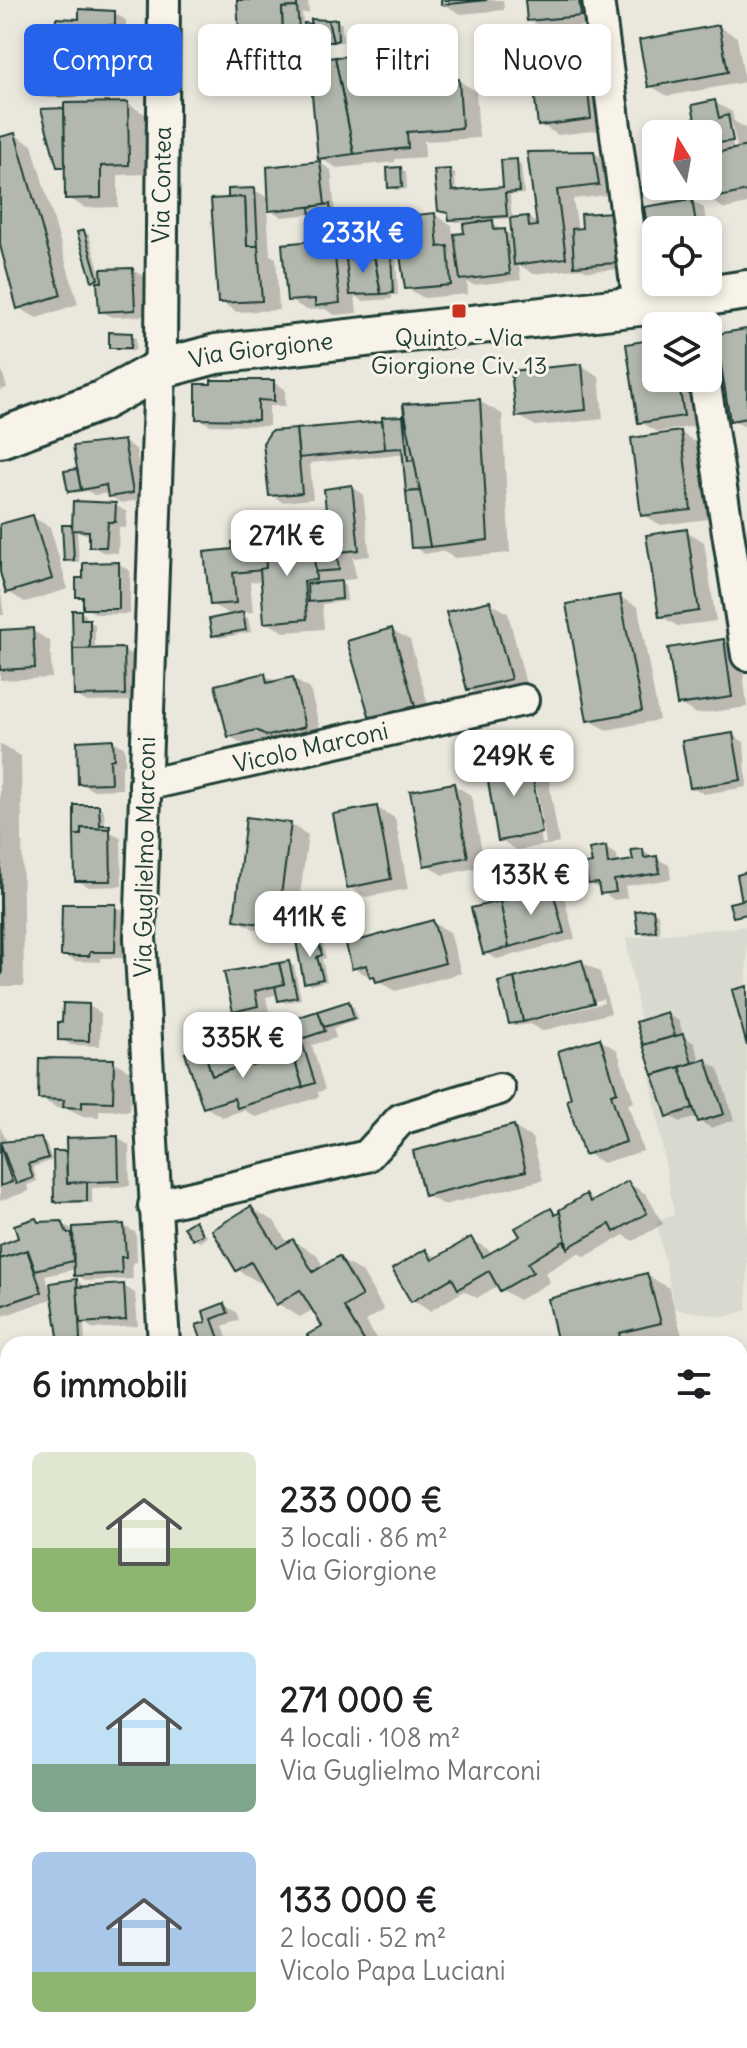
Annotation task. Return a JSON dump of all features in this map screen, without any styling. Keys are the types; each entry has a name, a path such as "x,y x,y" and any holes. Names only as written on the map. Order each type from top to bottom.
{"street":[{"name":"Via Contea","path":"160,369 164,0"},
{"path":"598,0 639,306"},
{"name":"Via Giorgione","path":"0,438 101,401 160,369 216,354 639,306 694,312 747,290"},
{"name":"Via Guglielmo Marconi","path":"160,369 140,938 163,1336"},
{"path":"706,392 747,655"},
{"name":"Vicolo Marconi","path":"145,785 523,700"},
{"path":"154,1206 367,1156 401,1119 499,1089"}],"shaded area":[{"path":"747,926 747,1310 724,1317 675,1309 656,1221 674,1215 626,938"}],"building":[{"path":"237,0 297,0 297,7 282,8 283,24 238,24"},
{"path":"441,0 487,0 441,5"},
{"path":"525,0 579,0 581,16 527,21"},
{"path":"297,7 299,24 283,24 282,8"},
{"path":"79,9 115,11 115,24 56,24 56,18 79,19"},
{"path":"311,19 328,20 329,24 311,24"},
{"path":"337,19 338,40 333,42 331,24 328,20"},
{"path":"719,25 728,72 648,87 639,40"},
{"path":"347,56 347,96 458,96 459,79 462,128 407,132 408,148 354,154 335,57"},
{"path":"335,57 354,154 318,159 312,96 331,96 331,58"},
{"path":"535,96 588,96 591,119 538,126"},
{"path":"715,100 719,118 728,115 733,141 722,142 722,120 695,120 692,105"},
{"path":"128,102 129,165 101,166 101,198 65,199 64,103"},
{"path":"64,108 65,167 57,167 41,109"},
{"path":"15,133 61,295 17,309 0,245 0,137"},
{"path":"747,146 747,191 722,196 722,152"},
{"path":"594,151 599,185 557,190 566,258 514,265 510,218 528,216 529,227 537,226 527,152"},
{"path":"517,159 519,192 505,193 507,216 449,220 448,213 438,211 434,170 450,169 452,191 503,187 501,160"},
{"path":"320,161 325,205 269,211 267,167"},
{"path":"401,167 402,187 388,188 387,168"},
{"path":"255,188 258,246 247,246 245,197 228,198 228,189"},
{"path":"245,197 247,246 258,246 262,301 218,303 211,199"},
{"path":"692,200 695,216 645,216 644,207"},
{"path":"330,204 333,239 313,241 310,207"},
{"path":"381,207 385,228 369,228 368,209"},
{"path":"613,212 616,263 574,266 572,229 582,228 581,214"},
{"path":"435,213 438,247 448,246 451,285 405,289 400,255 394,256 391,226 397,225 397,217"},
{"path":"493,220 494,230 505,229 510,274 460,280 454,234 464,233 463,224"},
{"path":"369,228 381,294 350,295 346,259 371,257"},
{"path":"369,228 385,228 386,254 374,254"},
{"path":"84,230 98,279 92,281 77,232"},
{"path":"333,239 340,303 315,306 315,299 287,301 282,244"},
{"path":"391,253 393,293 381,294 374,254"},
{"path":"133,268 135,310 99,312 97,282 102,282 101,269"},
{"path":"747,329 747,418 730,421 722,371 722,333"},
{"path":"109,332 132,333 131,348 109,348"},
{"path":"642,341 642,392 680,392 684,416 638,423 626,344"},
{"path":"582,364 586,410 516,417 511,371"},
{"path":"211,380 274,380 274,401 258,400 258,420 196,419 196,384 211,384"},
{"path":"480,399 488,540 430,547 403,404"},
{"path":"403,404 414,460 408,461"},
{"path":"403,416 408,461 414,460 420,491 406,492 402,448 385,449 382,417"},
{"path":"382,421 385,449 299,458 296,429"},
{"path":"296,429 302,493 269,496 263,443 271,431"},
{"path":"681,431 691,510 641,516 631,438"},
{"path":"124,440 133,493 108,497 106,485 81,490 73,446"},
{"path":"77,469 81,490 68,492 64,471"},
{"path":"352,485 359,550 330,553 324,489"},
{"path":"420,491 430,547 411,548 406,492"},
{"path":"73,501 116,503 115,522 108,522 106,547 89,547 89,531 72,530"},
{"path":"33,515 52,579 6,593 0,572 0,524"},
{"path":"62,525 72,525 74,560 64,561"},
{"path":"687,529 699,611 659,617 646,535"},
{"path":"302,535 303,548 336,545 339,570 313,572 312,565 233,573 236,603 210,605 204,552 233,549 232,542"},
{"path":"297,536 298,540 313,539 316,580 304,581 307,619 264,623 260,569 266,568 264,539"},
{"path":"119,562 119,609 83,609 83,597 76,597 76,578 83,578 83,563"},
{"path":"341,581 342,599 308,602 307,584"},
{"path":"620,595 642,711 587,721 566,604"},
{"path":"490,601 511,679 467,690 446,612"},
{"path":"72,610 81,610 81,619 90,619 90,649 73,649"},
{"path":"243,612 246,630 212,636 209,619"},
{"path":"33,628 35,668 0,670 0,630"},
{"path":"392,628 415,706 370,719 347,641"},
{"path":"724,639 732,697 677,705 668,648"},
{"path":"124,648 125,695 74,696 73,649"},
{"path":"265,673 267,683 293,677 305,727 268,736 256,730 228,737 215,685"},
{"path":"733,733 741,780 690,788 682,741"},
{"path":"113,739 111,783 78,784 77,741"},
{"path":"529,755 542,833 498,841 485,763"},
{"path":"454,783 468,857 424,866 410,791"},
{"path":"74,805 99,805 100,825 110,825 110,829 81,828 81,835 74,835"},
{"path":"377,806 391,879 347,888 333,814"},
{"path":"246,817 291,823 281,895 277,896 273,926 234,920"},
{"path":"0,825 2,974 0,974"},
{"path":"81,828 110,829 111,881 75,881 74,835 81,835"},
{"path":"606,846 608,864 633,860 631,850 643,849 644,858 657,856 660,873 614,880 616,892 600,894 598,883 588,884 585,864 592,863 589,849"},
{"path":"747,872 747,899 742,901 737,875"},
{"path":"552,888 564,933 509,947 500,901"},
{"path":"747,899 747,914 733,917 729,903"},
{"path":"500,901 509,947 483,954 471,908"},
{"path":"62,904 116,904 115,952 61,956"},
{"path":"653,909 656,931 638,933 635,911"},
{"path":"433,920 445,963 376,982 374,976 370,977 366,965 352,969 346,944"},
{"path":"317,936 322,955 317,957 323,979 304,983 296,941"},
{"path":"582,960 594,1003 523,1022 514,978"},
{"path":"289,961 297,997 278,1001 275,986 284,984 279,963"},
{"path":"279,963 284,984 255,991 258,1006 233,1012 224,972"},
{"path":"514,978 523,1022 509,1024 498,982"},
{"path":"747,986 747,1046 732,990"},
{"path":"349,1001 354,1018 324,1027 318,1011"},
{"path":"63,1003 89,1004 89,1041 58,1040 58,1022 62,1022"},
{"path":"318,1011 325,1031 301,1039 315,1083 303,1087 283,1022"},
{"path":"667,1012 675,1036 643,1045 636,1022"},
{"path":"283,1022 292,1053 252,1066 242,1035"},
{"path":"683,1034 692,1063 653,1075 643,1045"},
{"path":"242,1035 251,1063 212,1076 203,1047"},
{"path":"600,1038 617,1092 611,1094 626,1142 584,1155 567,1100 571,1098 558,1051"},
{"path":"203,1047 212,1076 292,1053 303,1087 237,1108 234,1098 203,1108 185,1053"},
{"path":"39,1058 114,1059 113,1102 82,1101 82,1108 63,1107 64,1100 38,1099"},
{"path":"706,1059 724,1114 698,1122 680,1067"},
{"path":"680,1067 693,1108 667,1117 653,1075"},
{"path":"514,1125 526,1171 424,1196 413,1151"},
{"path":"118,1136 119,1181 67,1183 66,1138"},
{"path":"41,1138 48,1158 28,1164 33,1178 16,1184 0,1142"},
{"path":"0,1145 12,1182 0,1186"},
{"path":"53,1151 66,1151 67,1183 87,1182 87,1201 54,1202"},
{"path":"628,1181 647,1213 614,1232 610,1224 567,1248 559,1210 586,1194 591,1202"},
{"path":"251,1206 277,1248 293,1239 313,1272 339,1256 362,1296 344,1307 361,1336 308,1336 322,1326 300,1290 276,1305 251,1262 236,1271 212,1230"},
{"path":"551,1208 555,1215 560,1212 568,1250 564,1241 528,1263 533,1272 500,1291 489,1271 458,1289 452,1278 411,1302 392,1269 426,1249 432,1260 471,1237 483,1257 520,1236 515,1228"},
{"path":"36,1218 38,1222 62,1221 67,1233 72,1233 73,1261 35,1270 28,1250 0,1259 0,1245 18,1238 14,1225"},
{"path":"195,1220 203,1234 193,1240 184,1227"},
{"path":"124,1224 126,1257 121,1257 122,1273 74,1276 73,1227"},
{"path":"27,1250 42,1292 0,1306 0,1259"},
{"path":"647,1273 661,1323 619,1333 620,1336 556,1336 548,1299"},
{"path":"77,1279 80,1336 58,1336 50,1283"},
{"path":"124,1284 126,1320 80,1323 77,1287"},
{"path":"224,1303 228,1313 212,1319 218,1336 200,1336 196,1325 206,1322 203,1311"}],"place":[{"name":"Quinto - Via Giorgione Civ. 13","path":"459,311"}]}
